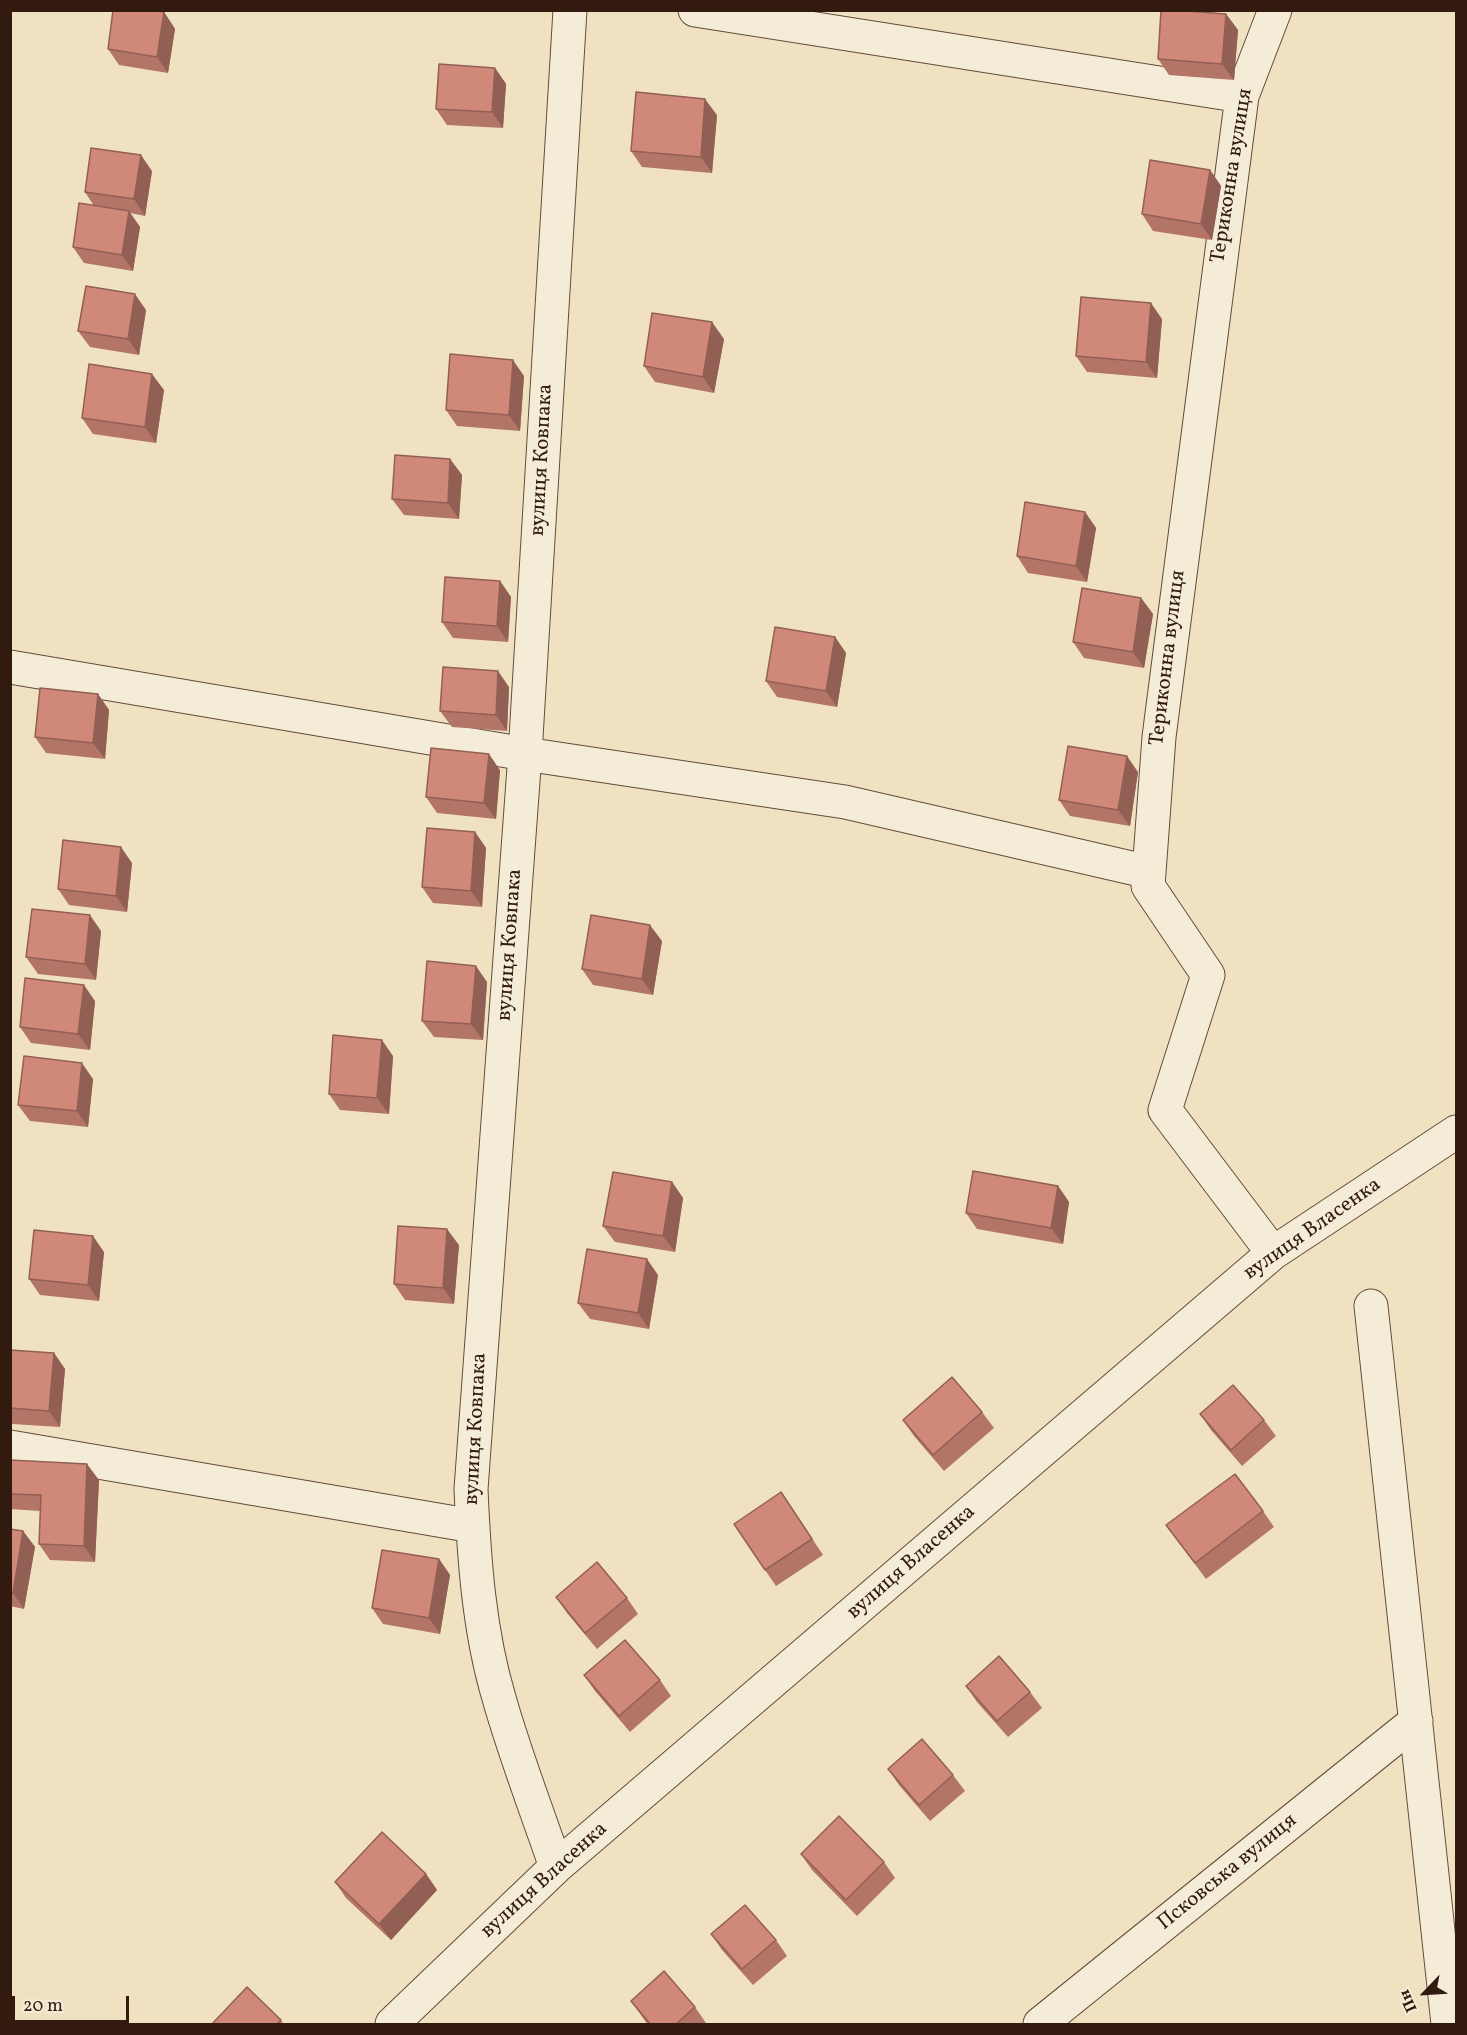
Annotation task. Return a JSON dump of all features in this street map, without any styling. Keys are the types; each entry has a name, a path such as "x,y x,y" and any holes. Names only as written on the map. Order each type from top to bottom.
{"street":[{"name":"вулиця Ковпака","path":"556,1867 498,1696 481,1611 472,1526 471,1489 525,754 570,10"},
{"path":"695,10 1242,96"},
{"name":"Териконна вулиця","path":"1273,1253 1165,1110 1208,975 1148,886 1160,725 1242,96 1275,10"},
{"path":"10,667 525,754 845,802 1149,872"},
{"name":"вулиця Власенка","path":"392,2025 556,1867 1273,1253 1456,1132"},
{"path":"1371,1306 1448,2025"},
{"path":"10,1447 472,1526"},
{"name":"Псковська вулиця","path":"1040,2025 1416,1721"}],"building":[{"path":"113,10 164,12 157,57 108,49"},
{"path":"1161,10 1226,14 1222,64 1158,59"},
{"path":"439,64 495,68 492,112 436,109"},
{"path":"636,92 705,99 701,157 631,151"},
{"path":"91,148 141,155 134,199 85,192"},
{"path":"1150,160 1210,170 1201,224 1142,214"},
{"path":"79,203 129,211 122,255 73,247"},
{"path":"86,286 135,294 128,339 78,331"},
{"path":"1081,297 1151,303 1146,362 1076,356"},
{"path":"652,313 712,322 703,377 644,366"},
{"path":"450,354 513,360 509,415 446,410"},
{"path":"89,364 152,374 145,427 82,418"},
{"path":"395,455 450,459 448,503 392,499"},
{"path":"1025,502 1085,512 1076,566 1017,556"},
{"path":"445,577 500,581 497,626 442,622"},
{"path":"1082,588 1141,598 1133,652 1073,642"},
{"path":"775,627 835,637 826,691 766,681"},
{"path":"443,667 498,671 496,715 440,711"},
{"path":"40,688 98,694 93,743 35,737"},
{"path":"1068,746 1127,756 1118,810 1059,800"},
{"path":"431,748 489,754 484,803 426,797"},
{"path":"427,828 475,832 471,891 422,887"},
{"path":"63,840 121,847 116,896 58,889"},
{"path":"32,909 90,915 85,964 26,957"},
{"path":"591,915 650,925 642,979 582,969"},
{"path":"427,961 476,966 471,1024 422,1021"},
{"path":"25,978 84,985 78,1034 20,1027"},
{"path":"333,1035 382,1040 377,1098 329,1094"},
{"path":"24,1056 82,1063 77,1111 18,1105"},
{"path":"973,1171 1058,1186 1051,1228 966,1213"},
{"path":"613,1172 672,1182 663,1236 603,1226"},
{"path":"398,1226 447,1229 443,1288 394,1284"},
{"path":"34,1230 93,1236 88,1285 29,1279"},
{"path":"587,1249 647,1259 638,1313 578,1303"},
{"path":"10,1350 54,1353 49,1411 10,1408"},
{"path":"952,1377 982,1412 933,1455 903,1420"},
{"path":"1233,1385 1264,1420 1231,1450 1200,1414"},
{"path":"10,1460 87,1464 84,1546 39,1544 41,1495 10,1494"},
{"path":"1235,1474 1263,1511 1195,1563 1166,1525"},
{"path":"781,1492 812,1539 765,1570 734,1524"},
{"path":"10,1529 23,1531 13,1593 10,1592"},
{"path":"382,1550 439,1559 429,1618 372,1608"},
{"path":"597,1562 627,1598 585,1633 556,1597"},
{"path":"625,1640 660,1680 619,1716 584,1675"},
{"path":"999,1656 1030,1692 997,1721 966,1686"},
{"path":"922,1739 953,1775 919,1805 888,1769"},
{"path":"839,1816 884,1862 846,1900 801,1854"},
{"path":"382,1832 426,1874 379,1924 335,1882"},
{"path":"745,1905 776,1940 742,1969 711,1934"},
{"path":"664,1971 695,2007 675,2025 651,2025 631,2001"},
{"path":"247,1987 281,2020 276,2025 211,2025"}]}
